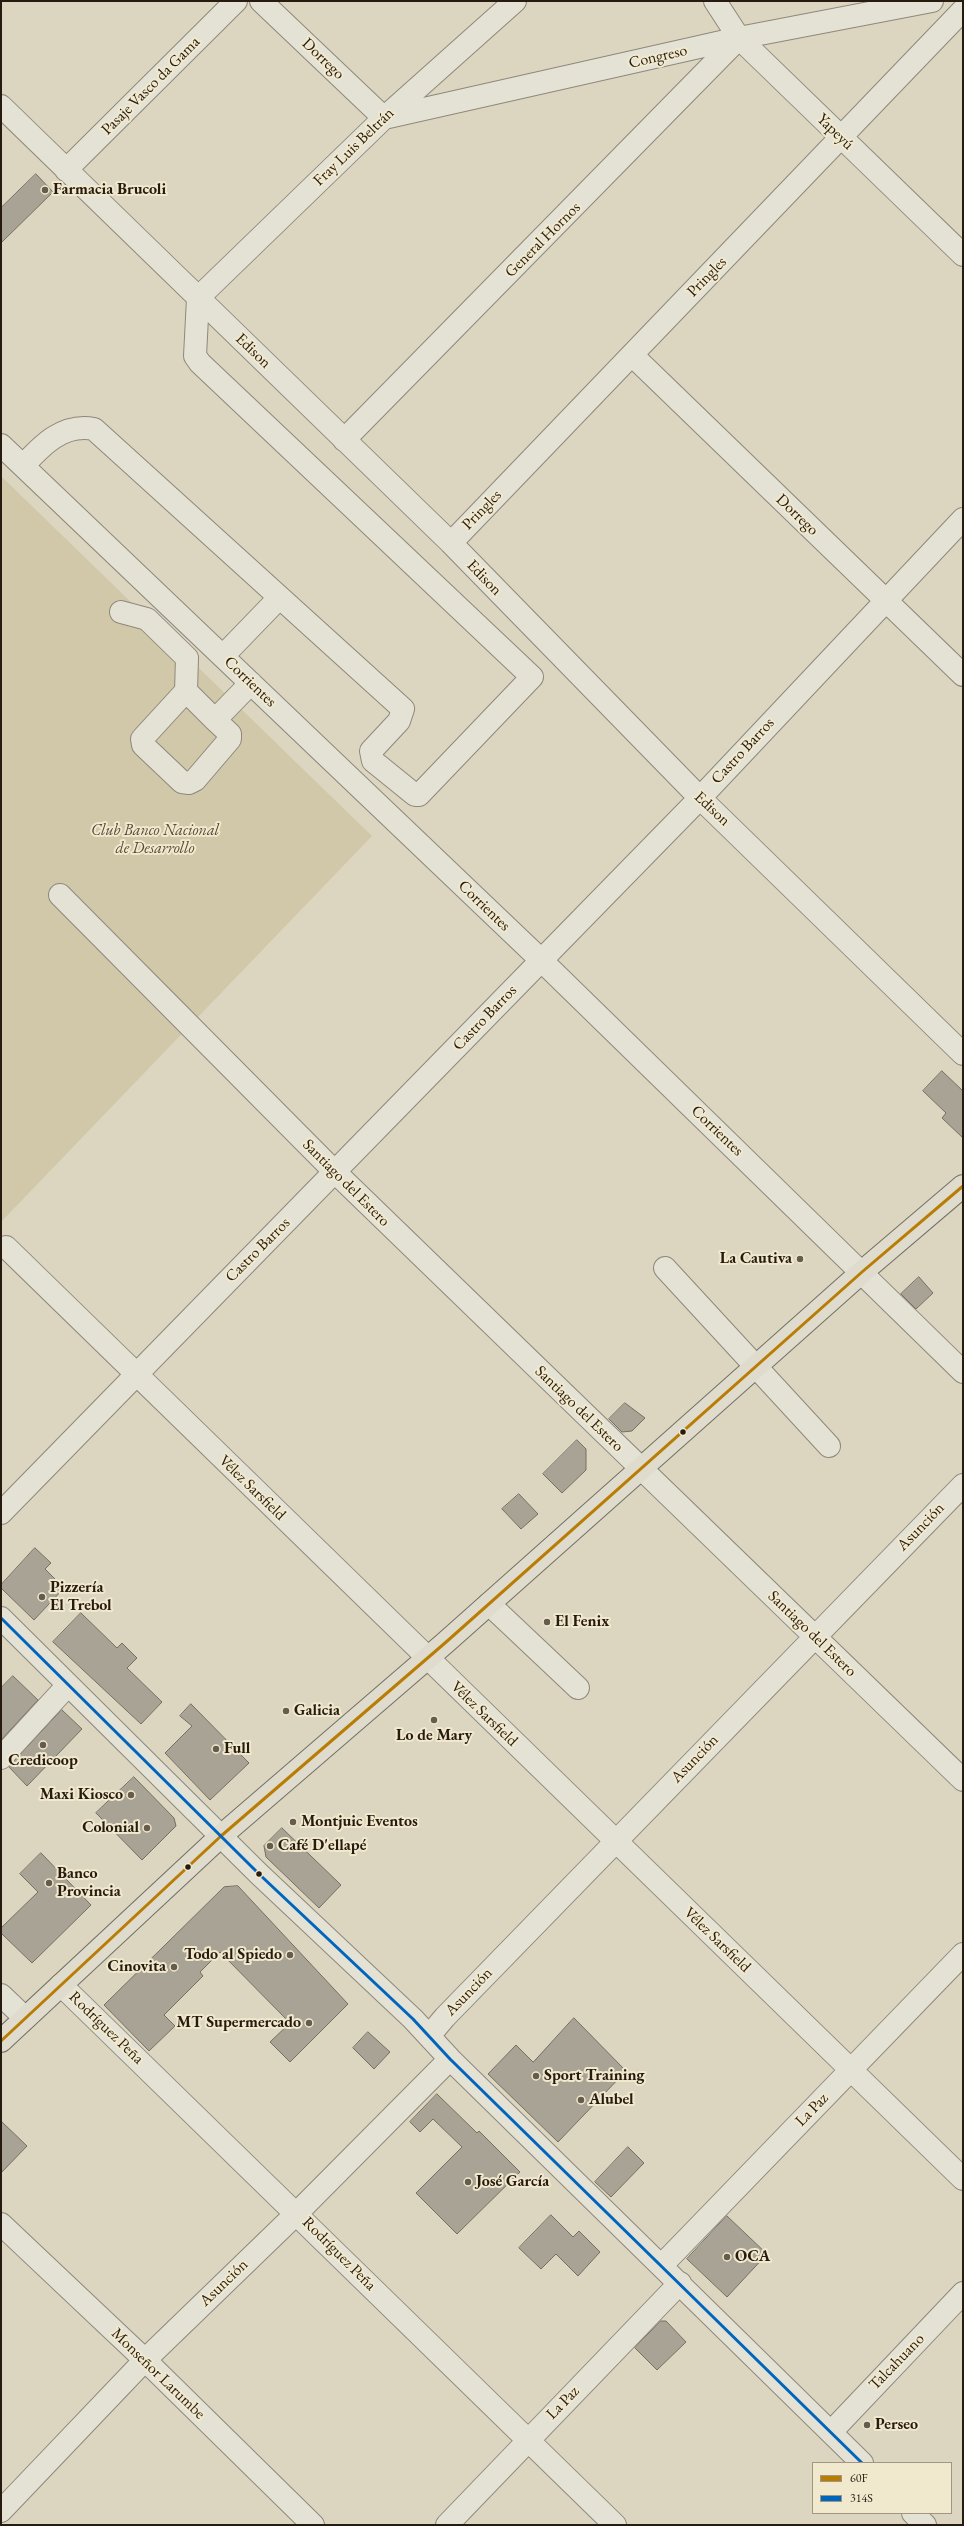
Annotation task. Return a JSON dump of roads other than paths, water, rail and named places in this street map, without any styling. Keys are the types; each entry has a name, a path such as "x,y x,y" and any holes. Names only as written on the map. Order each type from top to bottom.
{"main road":[{"path":"1,2041 220,1836 489,1604 862,1272 963,1186"}],"street":[{"name":"Pasaje Vasco da Gama","path":"66,170 236,1"},
{"name":"Dorrego","path":"261,1 384,118"},
{"name":"Fray Luis Beltrán","path":"198,298 384,118 515,1"},
{"name":"Yapeyú","path":"715,1 739,38 963,255"},
{"path":"831,22 851,1"},
{"name":"Congreso","path":"384,118 739,38 831,22 932,1"},
{"name":"Pringles","path":"451,543 842,138 963,10"},
{"name":"General Hornos","path":"344,440 739,38"},
{"name":"Edison","path":"1,106 451,543 700,798 963,1054"},
{"path":"23,466 55,435 83,427 94,429 403,709 399,721 370,751 373,761 415,795 421,793 532,678 200,363 195,356 198,298"},
{"name":"Dorrego","path":"632,355 963,675"},
{"name":"Corrientes","path":"1,445 541,960 963,1372"},
{"name":"Castro Barros","path":"1,1513 700,798 963,519"},
{"path":"223,656 279,598"},
{"path":"121,612 147,619 187,658 186,691 142,739 143,745 182,782 189,783 195,780 230,739 230,734 186,691"},
{"path":"216,720 251,683"},
{"name":"Santiago del Estero","path":"60,895 335,1172 963,1780"},
{"name":"Vélez Sarsfield","path":"6,1247 963,2179"},
{"path":"665,1268 829,1446"},
{"name":"Asunción","path":"429,2036 445,2017 615,1841 963,1484"},
{"path":"489,1604 578,1688"},
{"path":"1,1618 220,1836 429,2036 861,2462"},
{"path":"1,1758 68,1685"},
{"name":"La Paz","path":"662,2265 963,1954"},
{"name":"Rodríguez Peña","path":"61,1985 297,2213 615,2525"},
{"path":"1,1995 25,2018"},
{"name":"Asunción","path":"1,2511 145,2360 297,2213 450,2058"},
{"name":"Monseñor Larumbe","path":"1,2224 145,2360 313,2525"},
{"name":"La Paz","path":"447,2525 527,2440 680,2283"},
{"name":"Talcahuano","path":"831,2432 963,2293"},
{"path":"900,2525 911,2514"},
{"path":"913,2514 925,2525"},
{"path":"1,2520 6,2525"}],"place":[{"name":"Farmacia Brucoli","path":"45,190"},
{"name":"La Cautiva","path":"800,1259"},
{"name":"Pizzería El Trebol","path":"42,1597"},
{"name":"El Fenix","path":"547,1622"},
{"name":"Galicia","path":"286,1711"},
{"name":"Lo de Mary","path":"434,1720"},
{"name":"Credicoop","path":"43,1745"},
{"name":"Full","path":"216,1749"},
{"name":"Maxi Kiosco","path":"131,1795"},
{"name":"Montjuic Eventos","path":"293,1822"},
{"name":"Colonial","path":"147,1828"},
{"name":"Café D'ellapé","path":"270,1846"},
{"name":"Banco Provincia","path":"49,1883"},
{"name":"Todo al Spiedo","path":"290,1955"},
{"name":"Cinovita","path":"174,1967"},
{"name":"MT Supermercado","path":"309,2023"},
{"name":"Sport Training","path":"536,2076"},
{"name":"Alubel","path":"581,2100"},
{"name":"José García","path":"468,2182"},
{"name":"OCA","path":"727,2257"},
{"name":"Perseo","path":"867,2425"}],"park label":[{"name":"Club Banco Nacional de Desarrollo","path":"155,840"}]}
